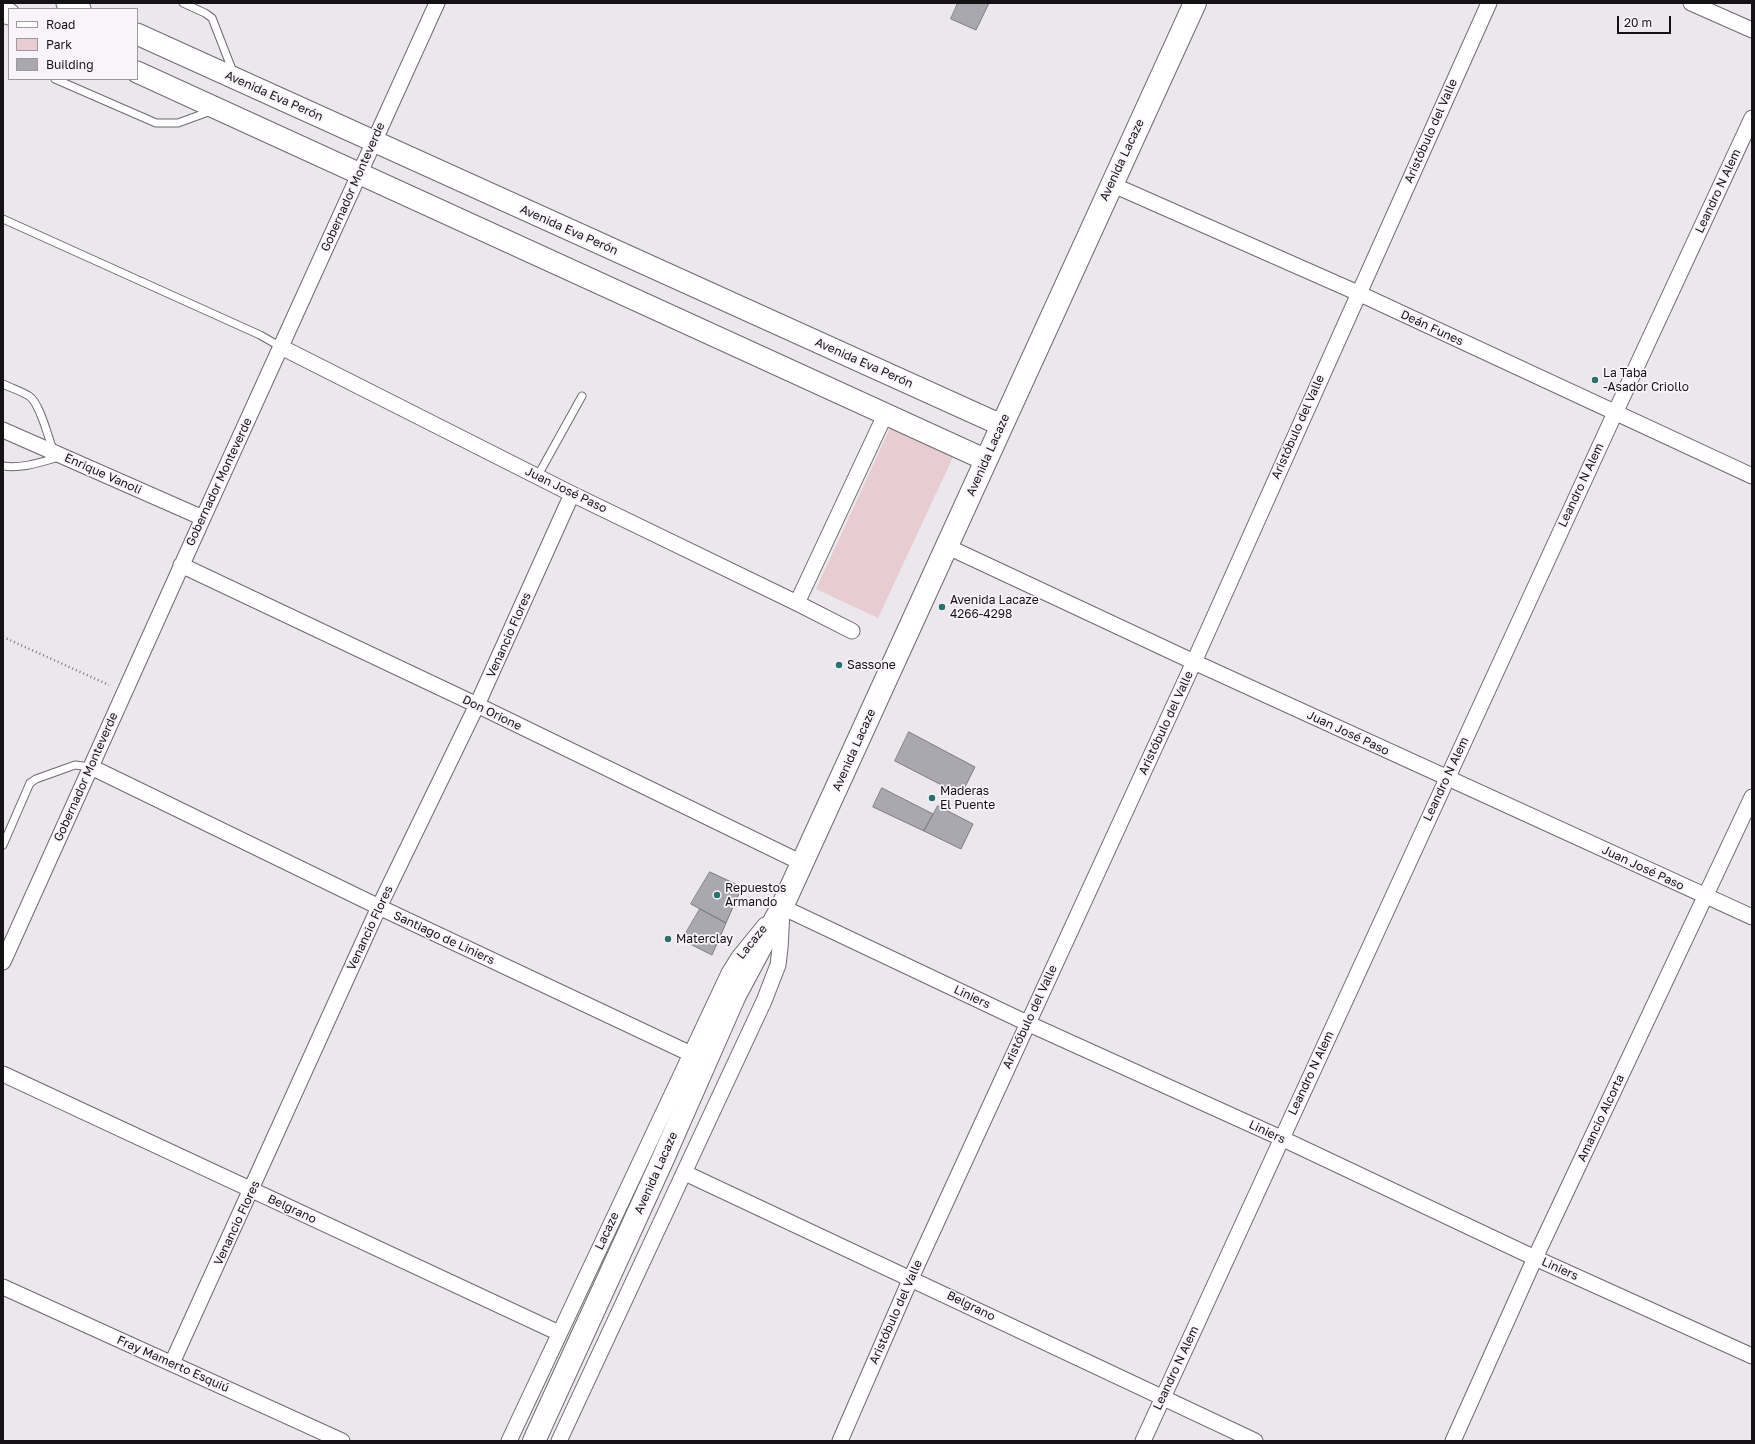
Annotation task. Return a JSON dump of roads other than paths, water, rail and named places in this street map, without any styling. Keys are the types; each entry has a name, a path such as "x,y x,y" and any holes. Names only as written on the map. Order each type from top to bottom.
{"main road":[{"path":"67,3 78,8"},
{"name":"Avenida Lacaze","path":"546,1441 673,1167 735,995 782,907 1195,3"},
{"name":"Avenida Eva Perón","path":"138,34 1001,426"},
{"path":"138,72 986,460"},
{"name":"Avenida Lacaze","path":"534,1441 673,1167"}],"street":[{"name":"Gobernador Monteverde","path":"3,962 181,565 437,3"},
{"name":"Aristóbulo del Valle","path":"840,1441 911,1278 1194,662 1488,3"},
{"path":"1691,3 1752,30"},
{"name":"Leandro N Alem","path":"1142,1441 1615,412 1752,118"},
{"name":"Deán Funes","path":"1111,184 1358,293 1752,476"},
{"name":"Juan José Paso","path":"281,347 537,477 797,602 852,631"},
{"path":"797,602 885,414"},
{"name":"Enrique Vanoli","path":"3,430 203,518"},
{"name":"Venancio Flores","path":"172,1364 252,1191 379,908 477,705 572,494"},
{"name":"Juan José Paso","path":"946,546 1194,662 1752,917"},
{"name":"Don Orione","path":"181,565 477,705 802,863"},
{"name":"Santiago de Liniers","path":"91,767 379,908 691,1054"},
{"name":"Amancio Alcorta","path":"1453,1441 1535,1258 1752,797"},
{"name":"Liniers","path":"782,907 1027,1023 1281,1138 1535,1258 1752,1356"},
{"name":"Lacaze","path":"509,1441 732,968 754,938 782,907"},
{"name":"Lacaze","path":"559,1441 673,1167 764,1001 778,965 782,907"},
{"name":"Belgrano","path":"3,1074 559,1333"},
{"name":"Belgrano","path":"673,1167 1256,1441"},
{"name":"Fray Mamerto Esquiú","path":"3,1287 342,1441"}],"lane":[{"path":"183,3 205,13 212,18 235,78"},
{"path":"57,80 156,124 178,123 216,109"},
{"path":"3,219 260,335 281,347"},
{"path":"3,384 29,396 33,400 58,454 28,466 13,468 3,466"},
{"path":"537,477 582,396"},
{"path":"3,845 30,783 36,779 75,765 91,767"}],"place":[{"name":"La Taba -Asador Criollo","path":"1595,380"},
{"name":"Avenida Lacaze 4266-4298","path":"942,607"},
{"name":"Sassone","path":"839,665"},
{"name":"Maderas El Puente","path":"932,798"},
{"name":"Repuestos Armando","path":"717,895"},
{"name":"Materclay","path":"668,939"}]}
